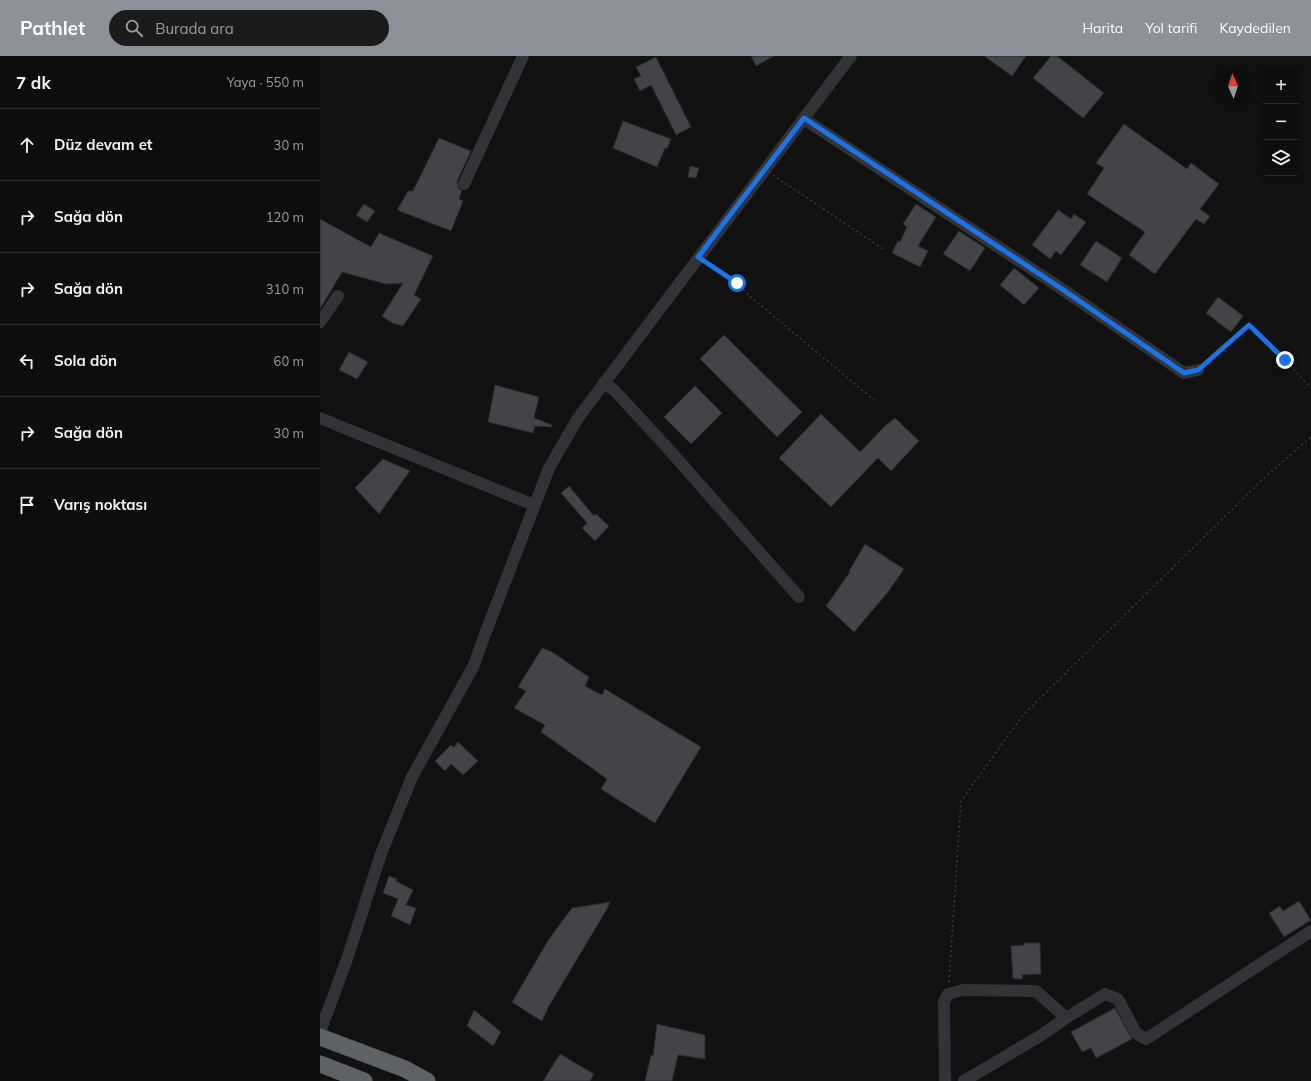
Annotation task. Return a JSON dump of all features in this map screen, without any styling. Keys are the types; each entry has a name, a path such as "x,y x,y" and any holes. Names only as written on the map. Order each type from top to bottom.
{"highway":[{"path":"320,1037 405,1069 427,1081"},
{"path":"320,1064 364,1081"}],"street":[{"path":"464,184 523,56"},
{"path":"320,1032 347,959 381,854 412,777 473,667 534,505 553,462 578,418 851,56"},
{"path":"804,118 1059,287 1184,373 1198,370"},
{"path":"320,322 338,296"},
{"path":"604,383 614,390 664,444 799,597"},
{"path":"320,418 534,505"},
{"path":"964,1081 1040,1036 1105,994 1118,999 1136,1033 1146,1039 1311,931"},
{"path":"945,1081 944,1002 948,994 963,990 1036,991 1066,1018"}],"path":[{"path":"765,170 883,249"},
{"path":"698,257 737,283 752,298 874,400"},
{"path":"1198,370 1249,325 1311,388"},
{"path":"948,994 961,801 1023,715 1264,476 1311,437"}],"building":[{"path":"751,56 774,56 756,66"},
{"path":"984,56 1026,56 1012,76"},
{"path":"1051,56 1057,56 1104,93 1083,118 1033,78"},
{"path":"656,57 691,127 676,135 651,85 640,91 634,79 641,76 636,67"},
{"path":"623,121 671,139 667,149 665,148 657,167 613,148"},
{"path":"1124,124 1187,169 1191,163 1219,184 1200,209 1210,216 1204,224 1196,219 1155,274 1129,255 1145,232 1087,194 1104,168 1096,163"},
{"path":"439,138 471,151 457,181 458,188 462,191 459,199 463,201 451,231 397,210 408,191 413,191"},
{"path":"690,166 699,168 696,178 688,177"},
{"path":"364,204 375,211 367,222 356,215"},
{"path":"916,204 936,217 918,246 928,251 920,267 892,253 898,241 900,242 907,227 903,224"},
{"path":"1058,210 1071,219 1074,214 1086,222 1061,255 1056,251 1050,259 1032,245"},
{"path":"320,219 371,247 379,233 433,256 414,295 421,299 403,326 392,323 382,316 403,283 386,284 342,272 320,309"},
{"path":"959,231 985,248 970,271 943,254"},
{"path":"1096,241 1122,258 1107,282 1080,265"},
{"path":"1014,268 1039,288 1024,305 1000,285"},
{"path":"1218,297 1243,316 1231,332 1206,313"},
{"path":"724,335 802,412 777,437 700,359"},
{"path":"349,352 368,362 357,379 339,370"},
{"path":"495,385 539,397 534,418 552,425 552,427 535,426 533,433 488,422"},
{"path":"695,386 722,413 691,444 664,417"},
{"path":"821,414 860,452 885,426 895,418 919,441 891,471 878,458 831,507 779,458"},
{"path":"383,459 410,471 379,514 355,488"},
{"path":"569,486 594,516 596,514 609,526 595,541 582,528 587,523 561,493"},
{"path":"865,544 904,569 888,592 854,632 826,606 850,572 849,571"},
{"path":"542,648 552,652 589,677 585,686 602,695 605,689 701,747 655,823 601,789 607,779 541,732 545,725 514,708 526,691 518,687"},
{"path":"458,742 478,761 463,775 451,764 445,771 435,761 451,745 454,747"},
{"path":"389,876 397,879 396,881 413,890 406,905 416,908 410,925 391,916 398,899 383,893"},
{"path":"1299,901 1311,920 1284,937 1269,913 1280,906 1283,911"},
{"path":"610,902 549,1006 542,1021 512,1002 549,939 572,908"},
{"path":"1024,943 1040,943 1041,974 1022,975 1023,979 1013,979 1011,946 1024,945"},
{"path":"1115,1008 1132,1039 1096,1058 1091,1048 1082,1052 1071,1032"},
{"path":"474,1010 501,1032 493,1046 467,1026"},
{"path":"657,1024 705,1035 705,1059 678,1055 672,1081 645,1081 651,1055 653,1056"},
{"path":"560,1054 594,1074 590,1081 543,1081"}],"route":[{"path":"737,283 698,257 804,118 1059,287 1116,328 1184,373 1198,370 1249,325 1285,360"}]}
